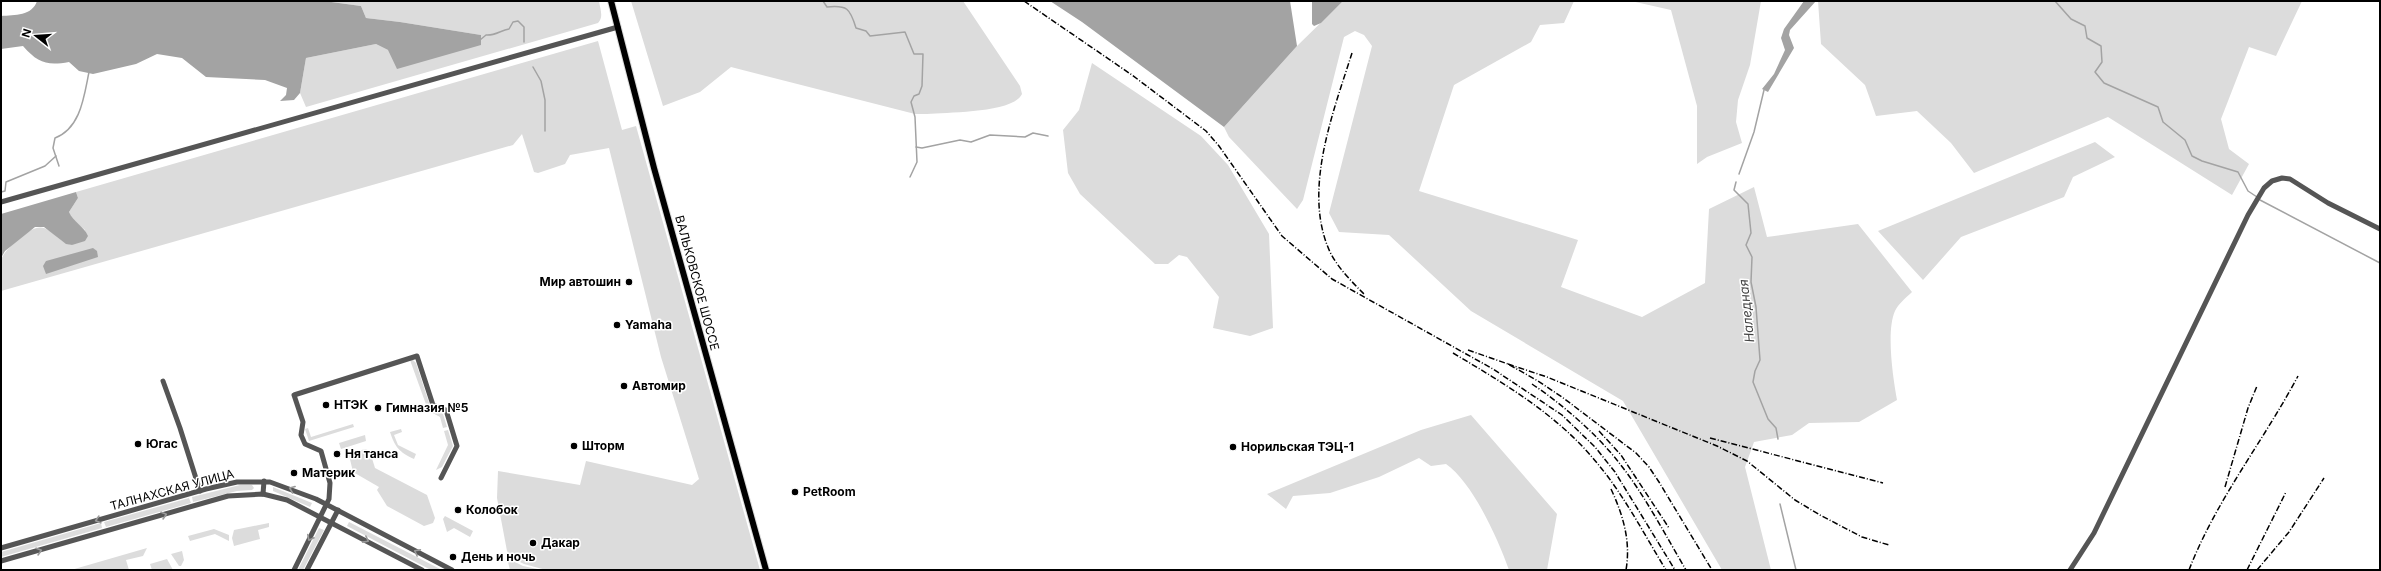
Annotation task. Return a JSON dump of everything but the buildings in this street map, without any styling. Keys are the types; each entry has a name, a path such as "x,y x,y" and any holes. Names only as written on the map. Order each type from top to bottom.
{"main road":[{"name":"ВАЛЬКОВСКОЕ ШОССЕ","path":"611,1 655,174 766,570"}],"street":[{"path":"1,202 618,27"},
{"path":"2070,570 2094,533 2258,196 2272,181 2282,178 2290,179 2328,203 2380,229"},
{"path":"294,570 327,505 330,482 321,451 305,444 301,435 303,422 294,395 417,356 433,405 446,410 457,446 441,478"},
{"path":"163,381 200,491"},
{"path":"263,494 264,481"},
{"name":"ТАЛНАХСКАЯ УЛИЦА","path":"1,548 200,491 237,482 264,481 292,489 338,510 452,570"},
{"name":"ТАЛНАХСКАЯ УЛИЦА","path":"1,561 228,496 263,494 287,500 422,570"},
{"path":"307,570 338,510"}],"shaded area":[{"path":"37,1 324,1 361,6 366,18 481,35 481,45 397,69 388,50 376,44 306,58 300,93 294,100 280,101 286,95 287,88 265,80 206,77 182,58 157,54 136,64 93,74 79,71 69,62 55,64 38,60 23,46 1,49 1,16 17,15 27,12 35,6"},
{"path":"324,1 599,1 601,18 598,23 306,107 300,93 306,58 376,44 388,50 481,45 481,35 366,18 361,6"},
{"path":"631,1 963,1 1020,86 1022,94 1016,100 1006,105 994,108 964,112 915,114 731,67 700,92 663,106"},
{"path":"1050,1 1290,1 1297,46 1224,127 1082,22"},
{"path":"1312,1 1343,1 1321,23 1314,26 1312,24"},
{"path":"1343,1 1574,1 1564,23 1540,25 1531,42 1454,85 1419,191 1578,240 1561,287 1642,317 1705,283 1709,209 1754,187 1767,237 1858,224 1912,292 1898,306 1892,320 1891,355 1897,400 1859,422 1809,423 1792,435 1754,442 1745,467 1771,570 1722,570 1623,401 1471,311 1389,235 1339,232 1329,213 1372,46 1364,35 1355,31 1344,37 1303,200 1297,209 1229,137 1224,127 1297,46"},
{"path":"1631,1 1761,1 1750,65 1738,100 1736,122 1742,143 1707,157 1697,164 1697,106 1671,10"},
{"path":"1804,1 1816,1 1790,30 1789,35 1794,48 1768,92 1762,89 1774,74 1785,50 1781,38 1784,29"},
{"path":"1818,1 2302,1 2276,56 2249,47 2221,119 2229,149 2249,164 2232,195 2108,117 1974,173 1951,143 1917,111 1876,116 1865,85 1821,44"},
{"path":"598,41 622,130 636,126 760,570 546,570 524,564 512,558 507,551 497,498 498,471 580,485 586,461 692,485 699,479 661,357 609,148 570,155 565,164 538,173 534,172 522,134 513,145 1,291 1,260 12,244 25,233 32,229 44,228 64,242 72,245 85,230 71,218 69,212 78,198 76,192"},
{"path":"1092,63 1201,136 1228,165 1269,234 1273,328 1250,336 1213,328 1219,297 1187,257 1179,255 1168,264 1155,264 1080,194 1068,173 1063,130 1079,110"},
{"path":"2095,142 2115,157 2073,177 2064,197 1961,237 1923,280 1878,231"},
{"path":"76,192 78,198 69,212 73,219 84,229 88,236 85,241 72,245 66,244 44,227 35,227 5,251 1,258 1,214"},
{"path":"93,248 97,251 98,257 46,274 43,266 46,261"},
{"path":"410,360 413,360 416,363 430,406 428,410"},
{"path":"433,408 443,414 447,427 443,428 440,417 431,412"},
{"path":"1471,415 1557,514 1547,570 1509,570 1484,512 1466,484 1446,464 1431,466 1419,458 1379,477 1330,493 1293,496 1286,509 1267,494 1421,430"},
{"path":"353,424 354,427 309,441 305,429 308,428 311,437"},
{"path":"401,429 402,432 394,435 398,445 416,454 414,459 401,451 394,442 390,432"},
{"path":"448,430 453,446 442,467 436,470 448,445 444,431"},
{"path":"365,435 366,441 341,449 339,443"},
{"path":"366,449 370,452 375,468 427,495 435,518 433,523 424,526 387,506 377,490 379,487 353,472 349,455 353,452"},
{"path":"240,485 252,485 254,488 252,490 237,491 193,502 192,497"},
{"path":"273,487 312,503 310,507 273,491"},
{"path":"189,498 191,503 106,527 104,522"},
{"path":"445,516 473,531 470,537 454,528 447,532 443,519"},
{"path":"349,522 442,570 431,570 347,526"},
{"path":"101,523 102,528 1,557 1,552"},
{"path":"269,523 269,527 258,530 260,539 234,546 232,538 234,530"},
{"path":"319,528 324,530 303,570 298,570"},
{"path":"214,529 229,535 229,541 215,534 190,541 188,536"},
{"path":"147,548 143,556 126,560 129,570 71,570"},
{"path":"182,551 184,560 181,566 179,566 171,554"},
{"path":"507,558 523,566 542,570 510,570"},
{"path":"167,559 173,570 152,570 150,564"}],"waterway":[{"path":"823,1 827,7 843,7 847,9 852,16 856,28 866,31 870,36 905,32 914,54 923,54 922,86 919,94 914,96 911,102 915,117 917,162 910,177"},
{"path":"1996,1 2023,1"},
{"path":"2055,1 2071,19 2085,26 2087,38 2101,46 2102,62 2095,72 2104,83 2158,107 2163,122 2185,140 2192,156 2202,161 2238,172 2248,191 2257,197"},
{"path":"480,40 486,35 492,35 509,29 513,22 518,21 524,27 524,42"},
{"path":"533,67 541,81 545,100 545,131"},
{"path":"59,166 53,148 55,138 71,127 76,119 83,101 89,72"},
{"name":"Наледная","path":"1739,174 1754,132 1764,90"},
{"path":"916,147 922,148 960,140 971,142 990,135 1025,137 1033,133 1048,136"},
{"path":"1,192 5,191 6,182 45,166 56,156"},
{"name":"Наледная","path":"1736,182 1734,190 1748,204 1751,233 1746,245 1752,257 1751,282 1756,307 1760,360 1755,371 1753,382 1768,419 1776,428 1778,439"},
{"path":"2260,200 2380,263"},
{"name":"Наледная","path":"1780,504 1796,570"}],"railway":[{"path":"1024,1 1132,75 1206,131 1219,146 1282,236 1332,279 1493,369 1562,415 1595,447 1615,472 1675,570"},
{"path":"1352,53 1329,126 1323,152 1319,204 1322,228 1330,252 1341,269 1364,294"},
{"path":"1468,350 1508,364 1538,381 1562,397 1636,453 1649,467 1659,482 1712,570"},
{"path":"1453,353 1530,402 1548,415 1582,446 1616,488 1666,570"},
{"path":"1508,364 1547,377 1717,446 1747,461 1795,500 1820,515 1862,537 1889,545"},
{"path":"2189,570 2212,519 2298,376"},
{"path":"1532,384 1579,421 1611,453 1629,476 1646,502 1686,570"},
{"path":"2225,487 2248,408 2257,386"},
{"path":"1599,431 1621,455 1669,528"},
{"path":"1710,438 1883,483"},
{"path":"2257,570 2289,532 2324,478"},
{"path":"1611,489 1622,518 1627,538 1626,570"},
{"path":"2247,570 2286,492"}],"place":[{"name":"Мир автошин","path":"629,282"},
{"name":"Yamaha","path":"617,325"},
{"name":"Автомир","path":"624,386"},
{"name":"НТЭК","path":"326,405"},
{"name":"Гимназия №5","path":"378,408"},
{"name":"Югас","path":"138,444"},
{"name":"Шторм","path":"574,446"},
{"name":"Норильская ТЭЦ-1","path":"1233,447"},
{"name":"Ня танса","path":"337,454"},
{"name":"Материк","path":"294,473"},
{"name":"PetRoom","path":"795,492"},
{"name":"Колобок","path":"458,510"},
{"name":"Дакар","path":"533,543"},
{"name":"День и ночь","path":"453,557"}]}
